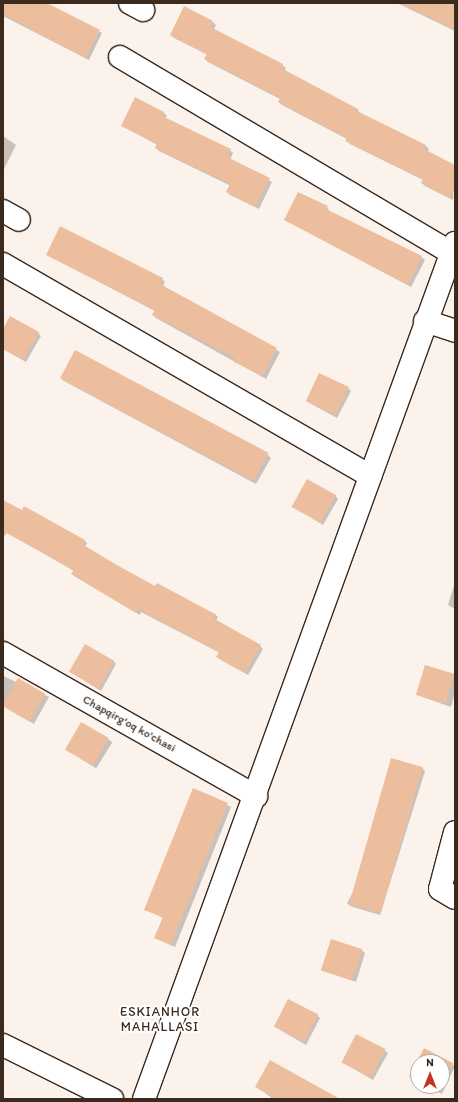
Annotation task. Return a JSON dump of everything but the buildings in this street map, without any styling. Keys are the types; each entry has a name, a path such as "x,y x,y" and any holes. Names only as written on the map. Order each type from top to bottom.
{"street":[{"path":"120,57 452,247 256,796 144,1099"},
{"path":"3,264 370,476"},
{"path":"425,321 455,331"},
{"name":"Chapqirg'oq ko'chasi","path":"3,653 256,796"},
{"path":"447,893 455,832"},
{"path":"3,1045 112,1099"}],"district":[{"name":"ESKIANHOR MAHALLASI","path":"160,1020"}]}
